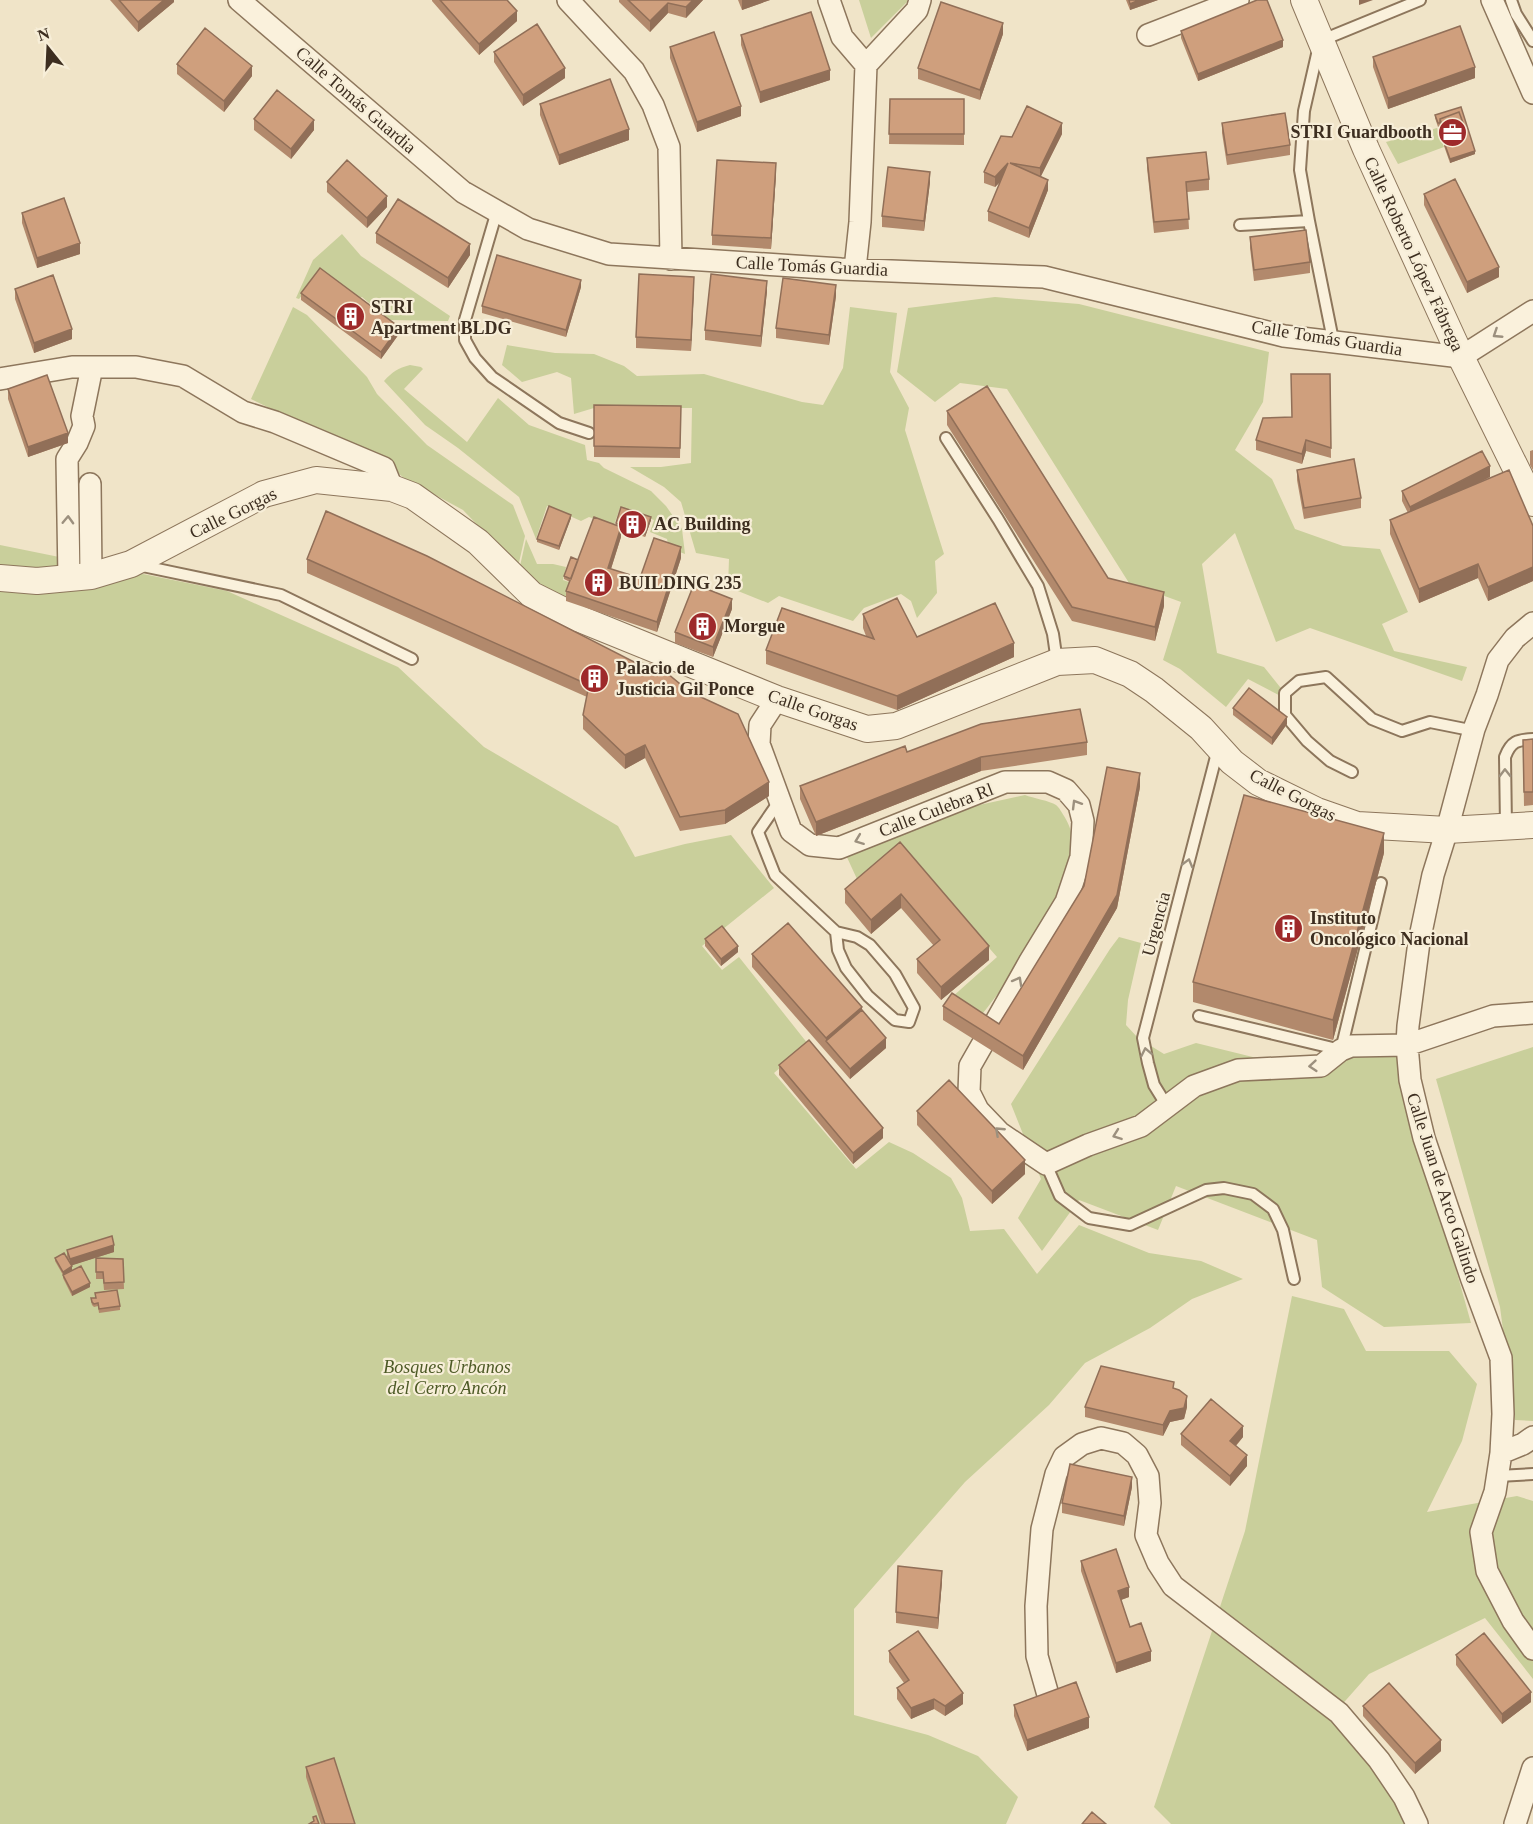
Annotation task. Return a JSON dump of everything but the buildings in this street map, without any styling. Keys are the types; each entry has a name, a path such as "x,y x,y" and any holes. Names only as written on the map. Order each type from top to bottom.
{"street":[{"name":"Calle Tomás Guardia","path":"239,0 463,192 528,229 609,254 855,269 1044,277 1284,336 1333,340 1461,357"},
{"path":"568,0 634,71 652,105 669,147 670,259"},
{"path":"829,0 842,37 866,65"},
{"path":"855,269 860,222 866,65 917,10 920,0"},
{"path":"1148,35 1238,0"},
{"name":"Calle Roberto López Fábrega","path":"1304,0 1366,149 1461,357 1533,503"},
{"path":"1492,0 1533,93"},
{"path":"1461,357 1533,310"},
{"path":"0,379 72,368 136,368 183,376 243,412 275,422 384,468 392,488"},
{"path":"80,577 68,459 84,426 82,416 92,368"},
{"name":"Calle Gorgas","path":"0,578 37,581 80,577 131,564 264,494 316,480 392,488 413,496 478,542 532,595 589,622 777,699 867,729 896,726 1057,662 1095,660 1130,674 1154,690 1201,729 1232,762 1257,782 1317,811 1357,825 1447,830 1533,825"},
{"path":"80,577 90,484"},
{"name":"Calle Juan de Arco Galindo","path":"1533,623 1515,638 1498,660 1474,729 1433,875 1419,942 1407,1045 1410,1080 1424,1138 1501,1358 1503,1414 1501,1453 1496,1492 1481,1532 1487,1571 1513,1621 1533,1649"},
{"name":"Calle Culebra Rl","path":"777,699 760,725 759,744 791,831 810,845 839,848 1005,783 1048,782 1066,790 1079,805 1083,821 1081,857 1066,902 970,1066 969,1092 978,1110 1000,1133 1046,1164"},
{"path":"1046,1164 1088,1145 1141,1126 1194,1086 1238,1070 1321,1066 1341,1050 1351,1046 1407,1045 1493,1016 1533,1013"},
{"path":"1501,1453 1533,1437"},
{"path":"1050,1702 1037,1656 1036,1606 1041,1529 1056,1474 1064,1457 1082,1444 1101,1438 1123,1443 1137,1455 1148,1476 1150,1503 1146,1535 1158,1563 1173,1586 1339,1713 1378,1760 1404,1797 1417,1824"},
{"path":"1515,1824 1533,1768"}],"lane":[{"path":"1333,340 1300,170 1304,111 1320,41 1420,0"},
{"path":"1511,0 1516,14 1533,40"},
{"path":"496,211 465,320 465,340 475,358 492,377 559,423 589,433"},
{"path":"1240,225 1309,220"},
{"path":"946,438 1038,585 1053,634 1057,662"},
{"path":"131,564 281,595 412,659"},
{"path":"1352,772 1330,761 1307,741 1285,715 1285,693 1299,681 1326,677 1372,719 1402,731 1430,722 1474,729"},
{"path":"1506,826 1505,757 1509,746 1520,740 1533,739"},
{"name":"Urgencia","path":"1167,1106 1154,1085 1143,1038 1218,747"},
{"path":"780,800 758,832 775,875 836,932 857,937 870,945 895,974 914,1008 909,1022 896,1020 868,996 853,978 838,950 836,932"},
{"path":"1199,1016 1341,1050 1381,883"},
{"path":"1046,1164 1060,1197 1089,1218 1130,1225 1206,1190 1224,1188 1253,1194 1273,1209 1283,1230 1294,1279"},
{"path":"1498,1476 1533,1474"}],"green space":[{"path":"859,0 907,0 907,2 871,38"},
{"path":"1437,128 1444,147 1398,164 1386,142"},
{"path":"342,234 361,256 450,316 448,321 389,320 362,297 358,299 321,272 299,299 296,298 313,260"},
{"path":"995,297 1079,304 1269,352 1263,402 1235,450 1272,479 1295,529 1343,546 1380,549 1408,612 1382,624 1394,651 1467,667 1462,681 1310,628 1276,642 1235,533 1202,564 1217,653 1264,667 1292,702 1248,679 1226,707 1180,669 1163,660 1181,602 1129,583 1007,389 960,383 935,402 897,372 908,308"},
{"path":"293,307 307,315 367,377 377,394 427,445 513,505 525,536 518,567 463,510 404,478 389,466 251,399"},
{"path":"850,307 897,313 890,372 909,408 905,430 944,554 935,561 937,593 917,618 911,601 901,594 864,608 853,621 779,596 768,603 728,587 729,559 696,553 681,502 664,487 630,467 661,467 691,463 692,408 594,408 574,414 571,378 557,372 522,382 502,365 507,345 555,353 594,354 624,366 637,376 704,374 802,402 823,405 843,368"},
{"path":"410,365 423,369 404,389 467,442 498,398 529,425 585,445 587,460 599,463 604,468 651,491 666,506 682,529 685,554 669,548 667,539 650,532 654,520 620,508 614,525 589,517 581,521 547,506 536,539 519,497 458,448 425,425 384,381 396,371"},
{"path":"526,539 537,564 566,567 563,580 572,583 566,600 552,594 520,566"},
{"name":"Bosques Urbanos del Cerro Ancón","path":"0,545 227,591 398,667 484,747 618,826 635,857 731,835 774,888 702,946 722,970 739,957 808,1044 774,1073 856,1169 889,1142 913,1153 951,1178 962,1198 970,1231 1004,1229 1037,1274 1079,1225 1149,1253 1201,1261 1243,1279 1192,1299 1150,1328 1085,1363 1049,1405 965,1482 854,1609 854,1715 928,1735 978,1756 1018,1797 1006,1824 0,1824"},
{"path":"1025,795 1057,806 1064,816 1072,839 1071,865 1063,893 1049,921 1013,975 980,1017 951,998 997,957 900,846 857,879 845,853 961,809"},
{"path":"1119,937 1141,943 1128,1000 1126,1025 1138,1038 1164,1054 1196,1043 1309,1071 1361,1048 1395,1052 1471,1323 1384,1327 1322,1287 1317,1240 1176,1186 1158,1230 1079,1200 1042,1251 1018,1218 1041,1179 1011,1104"},
{"path":"1533,1047 1533,1421 1515,1420 1500,1307 1436,1079"},
{"path":"1292,1296 1344,1309 1366,1351 1449,1351 1477,1384 1462,1441 1427,1512 1517,1496 1533,1501 1533,1679 1485,1618 1369,1674 1331,1717 1404,1804 1407,1824 1171,1824 1154,1807 1245,1531"}],"place":[{"name":"STRI Guardbooth","path":"1453,132"},
{"name":"STRI Apartment BLDG","path":"350,317"},
{"name":"AC Building","path":"633,524"},
{"name":"BUILDING 235","path":"598,583"},
{"name":"Morgue","path":"703,626"},
{"name":"Palacio de Justicia Gil Ponce","path":"595,678"},
{"name":"Instituto Oncológico Nacional","path":"1289,928"}]}
